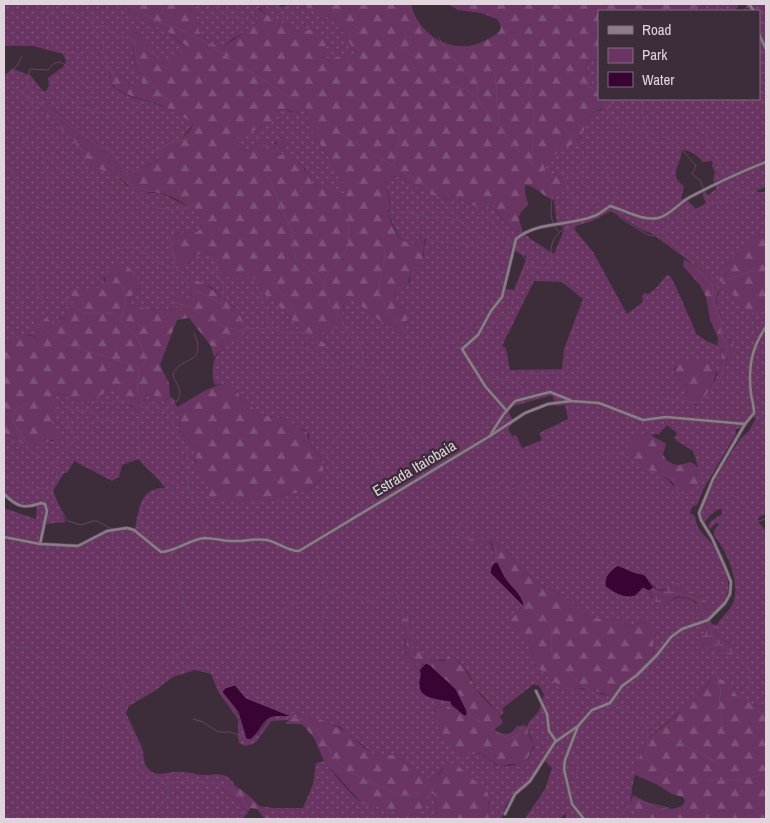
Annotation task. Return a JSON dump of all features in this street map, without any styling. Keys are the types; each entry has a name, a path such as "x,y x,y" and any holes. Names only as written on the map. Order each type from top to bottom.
{"street":[{"path":"760,36 766,49"},
{"path":"506,410 485,386 462,349 478,335 491,311 502,297 516,239 539,228 594,217 610,206 647,218 661,218 690,197 737,173 766,162"},
{"path":"505,814 515,794 533,777 556,741 578,726 592,710 610,703 622,686 648,665 673,635 689,626 708,620 728,599 731,582 718,550 699,513 713,479 745,424 754,413 750,391 752,355 766,327"},
{"path":"490,436 506,410 515,401 552,392 571,401"},
{"name":"Estrada Itaiobaia","path":"4,537 40,544 80,546 107,531 127,528 134,530 161,552 172,550 204,538 236,541 268,540 299,551 531,410 552,403 571,401 603,404 643,420 666,416 745,424"},
{"path":"4,494 10,500 23,506 29,507 41,503 45,504 46,511 40,544"},
{"path":"536,691 547,714 548,731 556,741"},
{"path":"578,726 565,760 564,769 572,804 584,819"}],"green space":[{"path":"4,4 122,4 138,18 165,30 186,47 173,61 166,61 155,55 134,31 132,40 135,69 141,79 141,88 135,87 116,74 109,77 111,84 122,93 167,108 193,125 181,139 168,145 160,159 147,165 140,175 125,170 96,143 87,139 77,128 59,115 50,103 41,110 68,135 78,147 79,155 82,159 117,175 127,186 150,193 161,193 193,209 202,220 200,229 194,232 177,233 185,265 197,255 206,252 216,258 223,274 253,278 263,293 276,303 318,348 325,343 320,338 319,335 321,333 338,328 345,300 350,296 373,316 401,334 403,333 404,325 407,322 396,301 395,289 410,282 410,275 423,258 424,245 427,239 422,235 411,244 400,239 388,214 390,202 387,180 389,176 399,177 432,195 451,200 452,195 481,209 489,206 512,228 523,232 554,254 564,230 563,227 557,224 554,200 558,194 564,191 563,179 544,171 544,160 579,140 590,117 595,111 602,110 607,101 606,100 760,100 760,10 749,10 745,4 766,4 766,186 755,189 758,192 766,192 766,242 763,233 751,314 766,302 766,514 757,520 766,531 766,707 743,701 737,697 725,681 711,678 698,697 648,738 645,743 636,771 631,798 638,819 566,819 566,814 559,819 528,819 526,817 545,789 552,768 544,760 527,787 512,797 506,805 502,817 500,819 489,819 488,793 442,768 436,779 431,781 396,756 380,756 372,753 340,727 300,713 293,715 288,720 271,721 256,742 244,746 239,743 238,719 219,693 211,674 195,670 173,677 129,706 126,713 141,745 148,769 157,774 182,772 202,775 220,774 228,777 235,786 228,784 228,788 222,790 227,795 237,799 242,807 247,809 248,813 244,819 4,819 4,508 36,519 37,505 23,506 4,494 4,435 14,439 54,441 50,425 56,415 50,397 60,393 80,402 89,403 108,390 114,390 127,399 132,407 143,403 146,396 151,394 163,399 173,398 180,414 179,430 195,448 195,462 208,485 211,500 266,502 290,493 300,493 313,487 323,477 320,456 309,442 309,434 305,430 298,428 289,420 263,415 241,400 237,390 226,384 215,385 213,369 216,357 223,348 242,332 234,307 211,287 192,282 190,298 187,302 174,298 179,306 176,309 151,309 138,307 129,302 131,296 139,288 103,277 106,285 72,296 76,299 69,307 65,317 59,318 54,326 50,321 38,317 35,322 39,333 38,337 23,336 4,342 4,77 14,69 31,76 43,91 46,91 49,86 48,78 63,67 66,61 63,54 33,46 4,46","holes":["681,150 685,150 696,155 703,162 713,162 712,166 715,172 713,180 716,189 708,195 703,191 706,203 696,209 688,201 681,199 684,186 676,177","611,211 644,231 651,233 708,275 719,292 716,305 721,315 721,328 724,335 732,343 730,354 725,363 726,366 721,364 722,351 720,348 697,335 670,276 667,275 648,294 644,293 642,296 643,302 627,314 593,252 574,229 576,226 592,221","511,249 527,257 514,290 505,289","534,281 562,282 583,299 564,349 562,369 510,370 506,348 502,346","691,359 711,363 717,374 698,405 695,405 686,396 688,390 674,373 675,367","552,395 556,406 565,405 568,419 539,433 542,440 522,448 516,435 512,436 508,428 512,425 511,422 513,421 507,408","752,417 756,418 749,431 740,439 723,466 706,496 699,514 704,523 714,512 722,509 722,514 711,521 708,526 710,529 716,523 719,524 714,531 714,536 724,550 734,579 735,597 732,605 715,630 723,640 735,646 734,652 726,655 722,651 712,649 704,635 706,632 704,625 719,609 727,595 726,573 716,550 699,529 695,516 690,513 692,507 697,505 704,488 736,434 736,429 746,426","667,425 676,432 677,435 674,437 677,441 693,451 698,467 695,471 698,477 675,487 663,475 646,470 637,464 627,454 633,439 641,435 659,434","139,459 165,488 150,491 146,495 142,501 135,528 109,529 80,546 42,544 46,524 66,522 53,491 74,461 112,481 119,477 122,465","485,536 491,543 490,540 495,540 506,549 518,567 543,586 566,597 591,618 615,619 631,626 644,621 653,629 652,644 654,654 626,685 613,694 603,695 551,680 533,663 531,645 527,637 510,622 523,606 490,573 494,563 493,552 491,547 481,543","627,569 643,573 658,590 668,589 677,582 708,611 689,599 679,598 667,603 652,598 645,588 642,588 633,595 624,596 614,593 605,586","406,618 410,621 413,641 421,653 431,660 452,656 460,662 469,674 476,689 501,715 503,714 503,708 534,684 539,686 544,694 539,711 528,723 527,731 534,747 529,758 522,763 510,766 496,765 482,754 456,751 442,735 438,726 436,712 433,710 438,704 445,710 451,706 450,702 427,697 419,683 420,672 405,654 407,650 405,642","235,686 246,698 290,715 269,719 258,734 246,739 236,710"]},
{"path":"122,4 196,4 196,19 201,34 209,42 223,47 256,24 259,20 254,10 256,8 297,31 302,32 311,29 316,32 324,41 327,59 330,62 336,57 353,57 356,53 342,31 328,17 302,4 411,4 415,16 431,35 452,45 464,46 476,44 498,33 501,27 500,24 497,19 481,13 458,10 448,4 704,4 698,10 598,10 598,60 588,61 586,72 598,94 598,100 605,100 611,106 595,111 579,140 544,161 545,171 563,179 566,183 564,191 558,194 554,200 546,197 533,187 525,185 528,204 519,216 523,232 517,231 508,225 489,206 481,209 452,195 451,200 432,195 399,177 389,176 387,185 388,214 399,238 411,244 424,233 427,235 424,243 423,262 410,275 408,284 403,288 395,289 398,305 408,316 403,333 401,334 373,316 348,296 343,306 342,325 319,335 326,345 326,348 323,350 318,348 276,303 263,293 253,278 234,278 222,274 215,258 206,252 197,255 185,265 177,262 171,251 170,238 178,233 193,233 200,229 202,224 198,215 186,205 165,194 142,192 137,194 117,175 93,167 82,159 79,155 78,147 68,135 41,110 50,103 59,115 77,128 87,139 96,143 125,170 139,175 145,167 160,159 164,148 183,137 193,125 191,122 160,105 126,94 109,80 111,75 116,74 135,87 141,88 142,86 141,79 135,69 133,44 129,35 132,31 143,38 158,58 173,61 186,49 186,46 165,30 138,18","holes":["303,106 307,109 309,127 333,164 344,187 344,193 338,194 325,185 318,186 312,183 303,166 291,160 284,141 280,140 274,145 283,152 279,156 265,148 262,135 247,150 243,151 233,144 234,140 239,137 273,121 277,116 276,111 278,110 285,109 297,113"]},
{"path":"196,4 277,4 282,7 289,4 302,4 322,13 333,21 356,53 353,57 340,57 330,62 327,58 324,42 317,33 311,29 302,32 297,31 259,8 254,10 259,20 223,47 210,43 201,34 196,19"},
{"path":"704,4 739,4 736,10 698,10"},
{"path":"598,60 598,93 587,74 588,61"},
{"path":"303,106 307,109 309,127 333,164 344,187 344,193 338,194 312,183 305,168 300,164 292,162 277,141 274,144 283,152 279,156 263,145 243,151 233,144 234,140 240,135 257,129 278,110 285,109 293,113"},
{"path":"763,233 766,242 766,302 751,314 718,279 743,246 749,240"},
{"path":"684,259 709,275 718,289 716,305 721,316 722,331 736,350 726,359 726,369 723,371 721,368 722,350 717,345 718,338 710,319 706,297 700,285 683,266"},
{"path":"113,266 129,268 140,280 139,287 131,296 129,302 138,307 165,310 176,309 179,306 174,298 178,297 187,302 190,298 192,282 197,281 211,288 235,308 243,324 241,335 220,350 214,358 211,346 189,318 177,320 160,365 169,383 170,397 162,401 151,394 146,396 141,407 137,409 114,390 108,390 89,403 80,402 60,393 50,397 60,411 50,425 58,433 58,439 30,445 4,435 4,342 25,335 38,337 39,333 35,322 38,317 48,319 54,325 56,320 65,317 69,307 76,299 70,294 71,292 79,289 97,288 106,284 104,273"},
{"path":"686,359 700,359 709,362 714,367 716,373 710,388 698,405 687,400 688,390 674,373 677,364"},
{"path":"226,384 236,387 241,400 263,415 289,420 298,428 307,432 309,442 320,456 323,467 323,477 313,487 300,493 290,493 266,502 241,503 210,500 208,485 196,470 195,448 179,430 180,414 177,407 207,390"},
{"path":"651,434 666,444 663,454 666,460 679,465 691,462 698,467 695,471 700,482 695,489 690,492 680,489 661,474 642,468 627,454 629,445 634,438"},
{"path":"485,536 494,549 469,541 469,537"},
{"path":"493,538 506,549 518,567 543,586 566,597 587,616 591,618 615,619 631,626 644,621 651,624 653,629 653,660 614,695 607,695 584,688 572,690 551,680 533,663 531,645 527,637 510,622 524,605 523,600 505,577 498,562 494,563 493,545 490,540"},
{"path":"677,582 705,600 708,603 708,611 701,613 696,602 681,597 676,597 660,604 652,597 649,591 654,588 661,591"},
{"path":"406,618 410,621 411,633 422,654 431,660 439,661 443,661 450,655 455,658 468,674 479,693 501,715 503,723 494,730 507,734 512,732 517,726 527,726 528,734 534,744 525,761 499,766 482,754 464,755 457,752 451,744 443,741 436,720 436,712 432,708 433,705 438,704 445,710 451,705 466,716 467,711 456,689 428,663 423,664 419,670 416,666 406,662 407,648 402,620"},
{"path":"710,620 712,624 717,625 715,630 723,640 735,646 736,648 732,655 726,655 701,645 700,639 706,632 703,626"},
{"path":"713,676 728,682 739,699 755,706 766,707 766,819 638,819 631,803 633,795 664,808 671,809 683,805 685,801 683,797 672,794 656,784 635,775 635,771 645,741 698,697"},
{"path":"297,713 338,727 366,749 376,754 396,756 431,781 436,779 445,765 456,764 488,793 489,819 437,819 434,790 431,791 420,812 413,819 396,810 366,805 325,763 314,738 304,726 300,724 285,724"},
{"path":"324,761 361,802 397,810 407,816 434,790 437,819 271,819 258,806 303,808 313,784 316,763"},
{"path":"228,784 240,788 271,819 265,819 257,809 251,808 248,810 242,807 237,799 227,795 222,789 228,788"}],"water":[{"path":"497,561 505,577 521,597 523,606 490,573 491,567"},
{"path":"618,565 645,575 654,588 649,591 643,588 635,596 631,597 619,595 611,591 605,586 605,579"},
{"path":"426,663 456,689 467,711 467,716 464,716 450,702 427,697 420,691 419,670"},
{"path":"235,685 246,698 291,716 270,718 250,740 246,739 238,712 222,692 225,688"}],"waterway":[{"path":"54,4 48,15 49,38 61,51 84,56"},
{"path":"58,4 63,10 88,17 95,31 104,42 104,55 118,92 130,102 142,106"},
{"path":"128,4 160,23 175,27 204,41 289,97"},
{"path":"214,4 224,13 256,24"},
{"path":"277,4 284,19"},
{"path":"326,4 356,27"},
{"path":"692,10 698,4"},
{"path":"744,10 749,4"},
{"path":"93,26 105,27 119,36 130,37 162,61"},
{"path":"760,34 766,31"},
{"path":"438,37 461,70 477,81 478,98"},
{"path":"134,41 137,59 145,76 157,90 171,101"},
{"path":"396,42 429,68 437,78 450,86 467,90 478,99 508,139 550,183 552,190 552,219 559,232"},
{"path":"532,51 533,77 529,95 534,113 532,164"},
{"path":"4,76 17,66 22,56"},
{"path":"22,91 28,87 27,81 30,69 48,70 53,64 59,62 69,68 84,84 90,87 97,87"},
{"path":"494,72 499,124"},
{"path":"566,74 598,92"},
{"path":"4,83 42,105 100,148 110,150 127,174 132,185"},
{"path":"47,107 58,103 64,95 67,95 79,107 104,114 108,113 119,119 137,140 154,151 173,142 191,138"},
{"path":"26,96 34,107 30,118 33,125 53,136 64,152 75,159 80,168"},
{"path":"75,102 89,96 102,100"},
{"path":"760,99 766,102"},
{"path":"603,100 610,114 632,132 645,132"},
{"path":"640,100 646,132 649,138 654,142 662,144 674,142 683,151 696,166 692,174 700,180 710,204"},
{"path":"727,104 746,100"},
{"path":"52,112 63,132 73,138 83,151 111,168 131,186 142,204 178,210 199,202"},
{"path":"697,120 706,133 712,152 733,188 747,193"},
{"path":"4,125 23,136 43,156 52,160 58,168 79,179 97,193 103,202 112,207 114,214 123,225"},
{"path":"393,165 399,143 399,127"},
{"path":"563,127 578,146 586,162 586,165 580,171 591,198 615,207"},
{"path":"341,134 432,190 465,225 500,251 504,251 509,240"},
{"path":"13,157 25,145 24,137"},
{"path":"80,148 88,174 114,193"},
{"path":"601,153 610,181 617,189 611,203"},
{"path":"44,158 48,185 53,195 66,205 79,209 87,215"},
{"path":"4,166 11,169 21,189 33,202 57,208"},
{"path":"490,219 515,244 528,263 536,268 551,268 552,244 557,235 566,228 575,206 575,199 567,189 563,172"},
{"path":"270,180 292,232 293,250 296,258 324,282"},
{"path":"4,182 15,192 26,195"},
{"path":"133,187 151,192 174,185"},
{"path":"619,211 619,217 652,236 700,208 713,203 733,200 766,186"},
{"path":"4,199 13,204 22,221 45,240 51,250 53,261 66,272"},
{"path":"349,203 348,246 325,276 324,286 329,302 343,322 346,332 360,344 364,366"},
{"path":"399,211 434,218 447,217 462,222"},
{"path":"21,222 19,227 22,238 20,247 35,271 39,293 43,302"},
{"path":"27,225 47,225 54,232 61,232 81,244"},
{"path":"173,229 170,238 173,254 177,269 183,278 193,289 217,301 238,318 246,329"},
{"path":"419,231 430,240 476,246 482,249 491,258 503,288 515,293"},
{"path":"658,399 682,400 694,403 701,401 719,381 728,345 721,334 721,322 714,304 712,286 662,231"},
{"path":"134,233 143,244 147,254"},
{"path":"383,244 385,255 379,285 381,297 385,306 407,335 427,357"},
{"path":"4,246 16,253 21,260 17,287 22,316"},
{"path":"111,251 131,246 160,264 177,268"},
{"path":"216,260 217,274 224,285 222,304"},
{"path":"397,491 470,445 505,400 524,393 521,387 514,381 487,379 479,359 477,347 479,342 489,333 499,316 512,312 511,304 528,263"},
{"path":"87,270 102,282 123,286 126,298 121,320"},
{"path":"712,286 756,270"},
{"path":"272,282 288,301 302,325 337,366"},
{"path":"464,450 422,388 423,383 420,376 435,341 449,344 482,313 482,290"},
{"path":"258,291 267,312 268,323 273,328 288,333 308,333"},
{"path":"62,298 83,313 111,313 115,315 137,337 147,359 139,370 137,392 146,407"},
{"path":"172,302 191,307 217,324 240,331"},
{"path":"36,324 42,326 56,339 68,345 135,366 138,369"},
{"path":"212,341 246,329 272,328"},
{"path":"165,411 171,401 177,401 180,394 173,375 176,369 195,356 198,351 198,344 194,333"},
{"path":"517,381 526,375 555,372 567,378 572,378 603,339"},
{"path":"290,348 307,349 328,365"},
{"path":"265,373 294,374 319,367 334,368 349,363 363,367 383,369 388,383 390,401 431,469"},
{"path":"96,401 109,403 121,400 146,408"},
{"path":"189,490 156,475 140,460 138,425 150,402 170,416 186,450 190,465 188,483 190,492 206,530 204,536 198,538"},
{"path":"27,405 17,408 13,420 29,449"},
{"path":"49,406 68,422 75,439 62,452 55,466"},
{"path":"64,407 89,411 105,420"},
{"path":"364,510 326,454 326,451 355,416 393,492"},
{"path":"80,428 95,421 103,420 137,425"},
{"path":"4,436 19,443 58,469 51,493"},
{"path":"124,688 192,645 268,616 326,591 338,590 347,596 371,602 388,593 395,592 424,549 451,539 459,525 474,517 485,492 519,471 515,453"},
{"path":"487,491 499,493 530,484 542,493 550,496 563,490 586,467 603,455 616,453 625,456 646,469 672,478 683,504"},
{"path":"4,474 34,491 41,488 45,489 53,496 68,521 81,525 97,521 112,529 113,546 119,550 121,564 114,585 119,674 124,688 121,711 137,748 136,758 139,768 145,775 159,777 166,783 168,789 166,798 152,819"},
{"path":"713,481 743,502 751,510 756,520 766,519"},
{"path":"516,489 547,510 558,512 569,523 588,534 597,542 601,551 601,558 611,567 620,565 620,567"},
{"path":"141,509 140,523 153,536 161,549 164,550"},
{"path":"457,532 465,539 482,538 489,541 496,549 496,563"},
{"path":"315,543 328,590"},
{"path":"170,551 196,643"},
{"path":"652,589 663,595 680,593 700,601 703,615 709,624 714,640 721,646 736,652 749,670 751,678 748,691"},
{"path":"176,654 181,663 186,667 226,672 235,671 243,646 253,640 261,639 294,647 310,647 318,643 326,605 324,592"},
{"path":"396,592 412,638 412,656 417,660 417,667 420,670"},
{"path":"4,595 25,619 119,674"},
{"path":"524,603 550,626 554,659 584,687 602,699 646,720 660,732 714,761"},
{"path":"4,643 14,647 30,648 36,655 42,657 48,666 58,668 69,675 75,676 82,682 88,683 97,680 122,698"},
{"path":"716,643 713,662 721,691 719,700 723,731"},
{"path":"4,659 10,671 29,685 38,701 57,716 61,722 64,731 62,757 44,767 50,787 91,799 99,806 107,819"},
{"path":"4,669 9,670"},
{"path":"230,672 233,676 233,685"},
{"path":"758,713 766,713"},
{"path":"468,715 509,739 517,736 524,724"},
{"path":"290,716 305,721 316,729 335,758 347,771 399,795 403,796 418,792"},
{"path":"639,717 645,725 648,735 647,759 653,766 670,774"},
{"path":"193,719 203,722 218,732 230,732 245,737"},
{"path":"575,753 574,758 579,765 575,792 578,810"},
{"path":"710,780 739,780 766,774"},
{"path":"167,783 192,780 206,784 214,782 232,790 241,797 249,811"},
{"path":"5,815 45,807 51,790"},
{"path":"620,819 623,811 638,801 669,808"},
{"path":"577,819 578,814"},
{"path":"705,819 711,814"}]}
